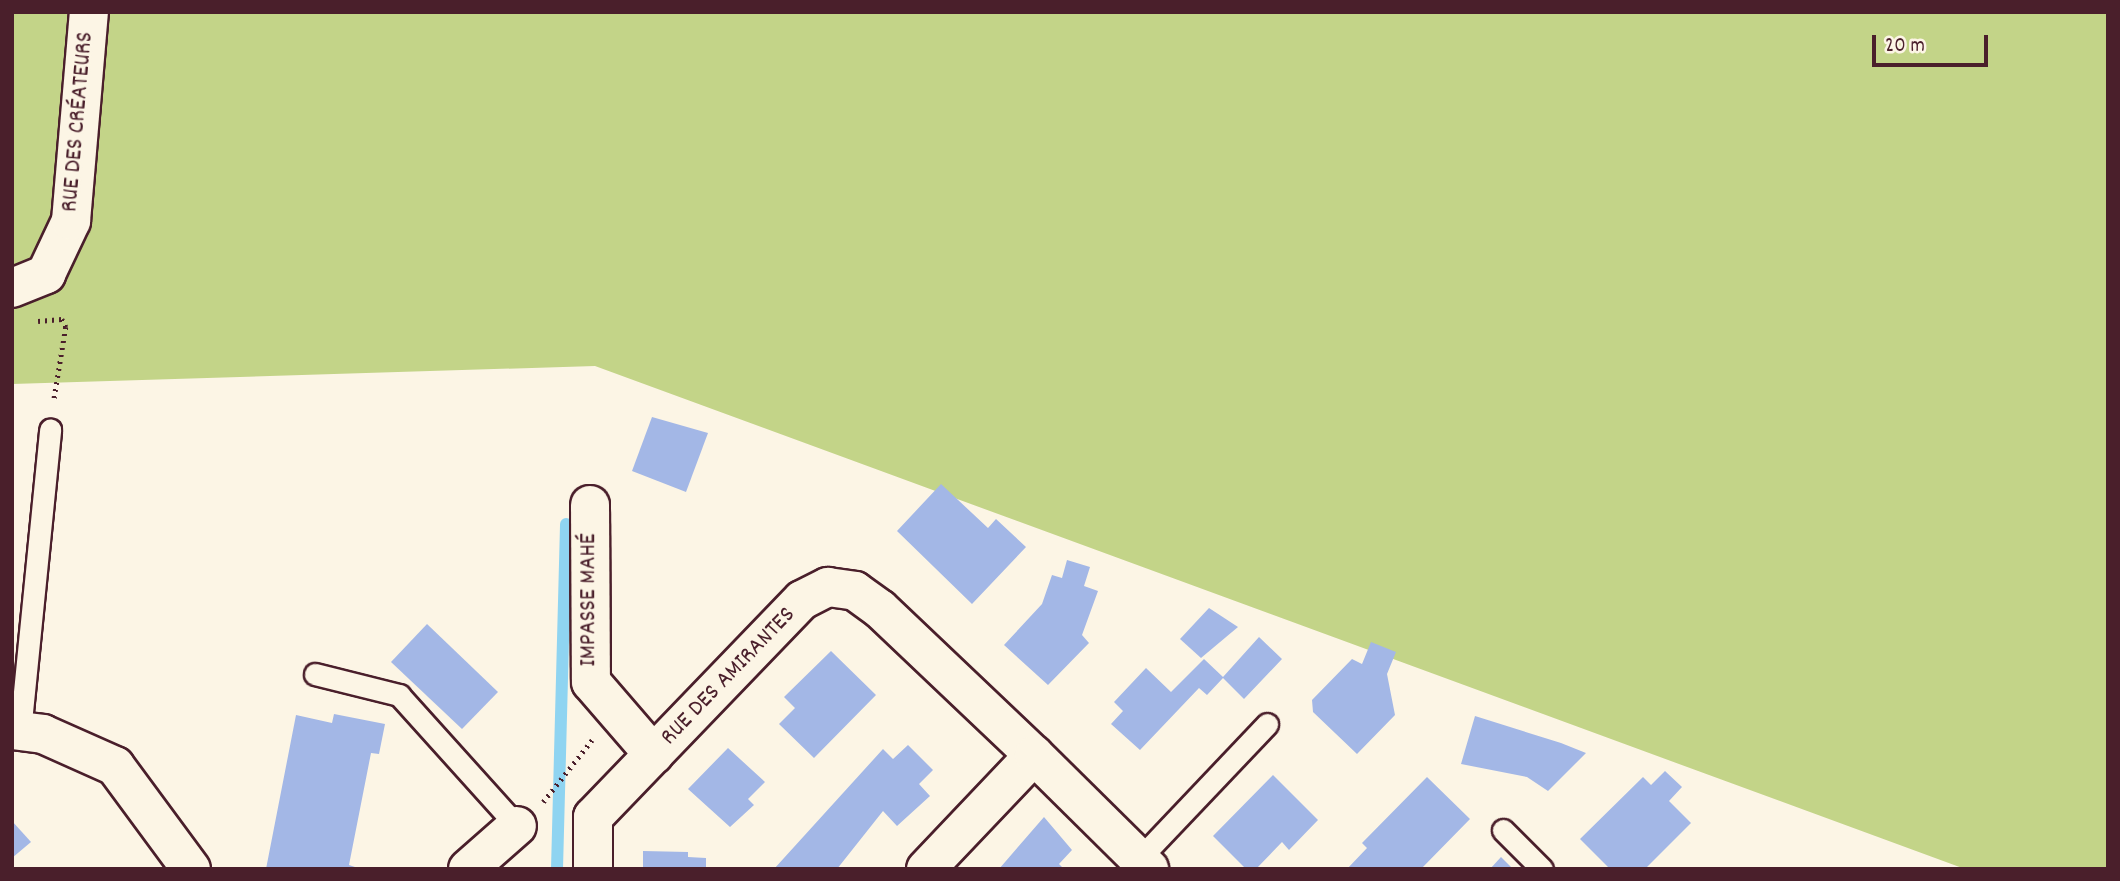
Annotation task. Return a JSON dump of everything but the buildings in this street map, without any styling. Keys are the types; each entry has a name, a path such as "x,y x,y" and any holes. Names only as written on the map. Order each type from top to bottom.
{"street":[{"name":"RUE DES CRÉATEURS","path":"12,288 46,274 71,221 89,12"},
{"name":"IMPASSE MAHÉ","path":"590,505 591,681 654,755"},
{"name":"RUE DES AMIRANTES","path":"593,869 593,817 802,600 828,587 855,591 880,609 1144,864"},
{"path":"16,731 43,734 115,766 191,869"},
{"path":"926,869 1034,755"},
{"path":"468,869 517,826"}],"lane":[{"path":"16,731 50,429"},
{"path":"315,674 399,695 517,826"},
{"path":"1144,864 1267,724"},
{"path":"1503,830 1542,869"}],"path":[{"path":"50,429 66,327"},
{"path":"517,826 615,711"}],"green space":[{"path":"12,12 2108,12 2108,869 1965,869 595,366 12,384"}],"waterway":[{"path":"557,869 566,524"}]}
